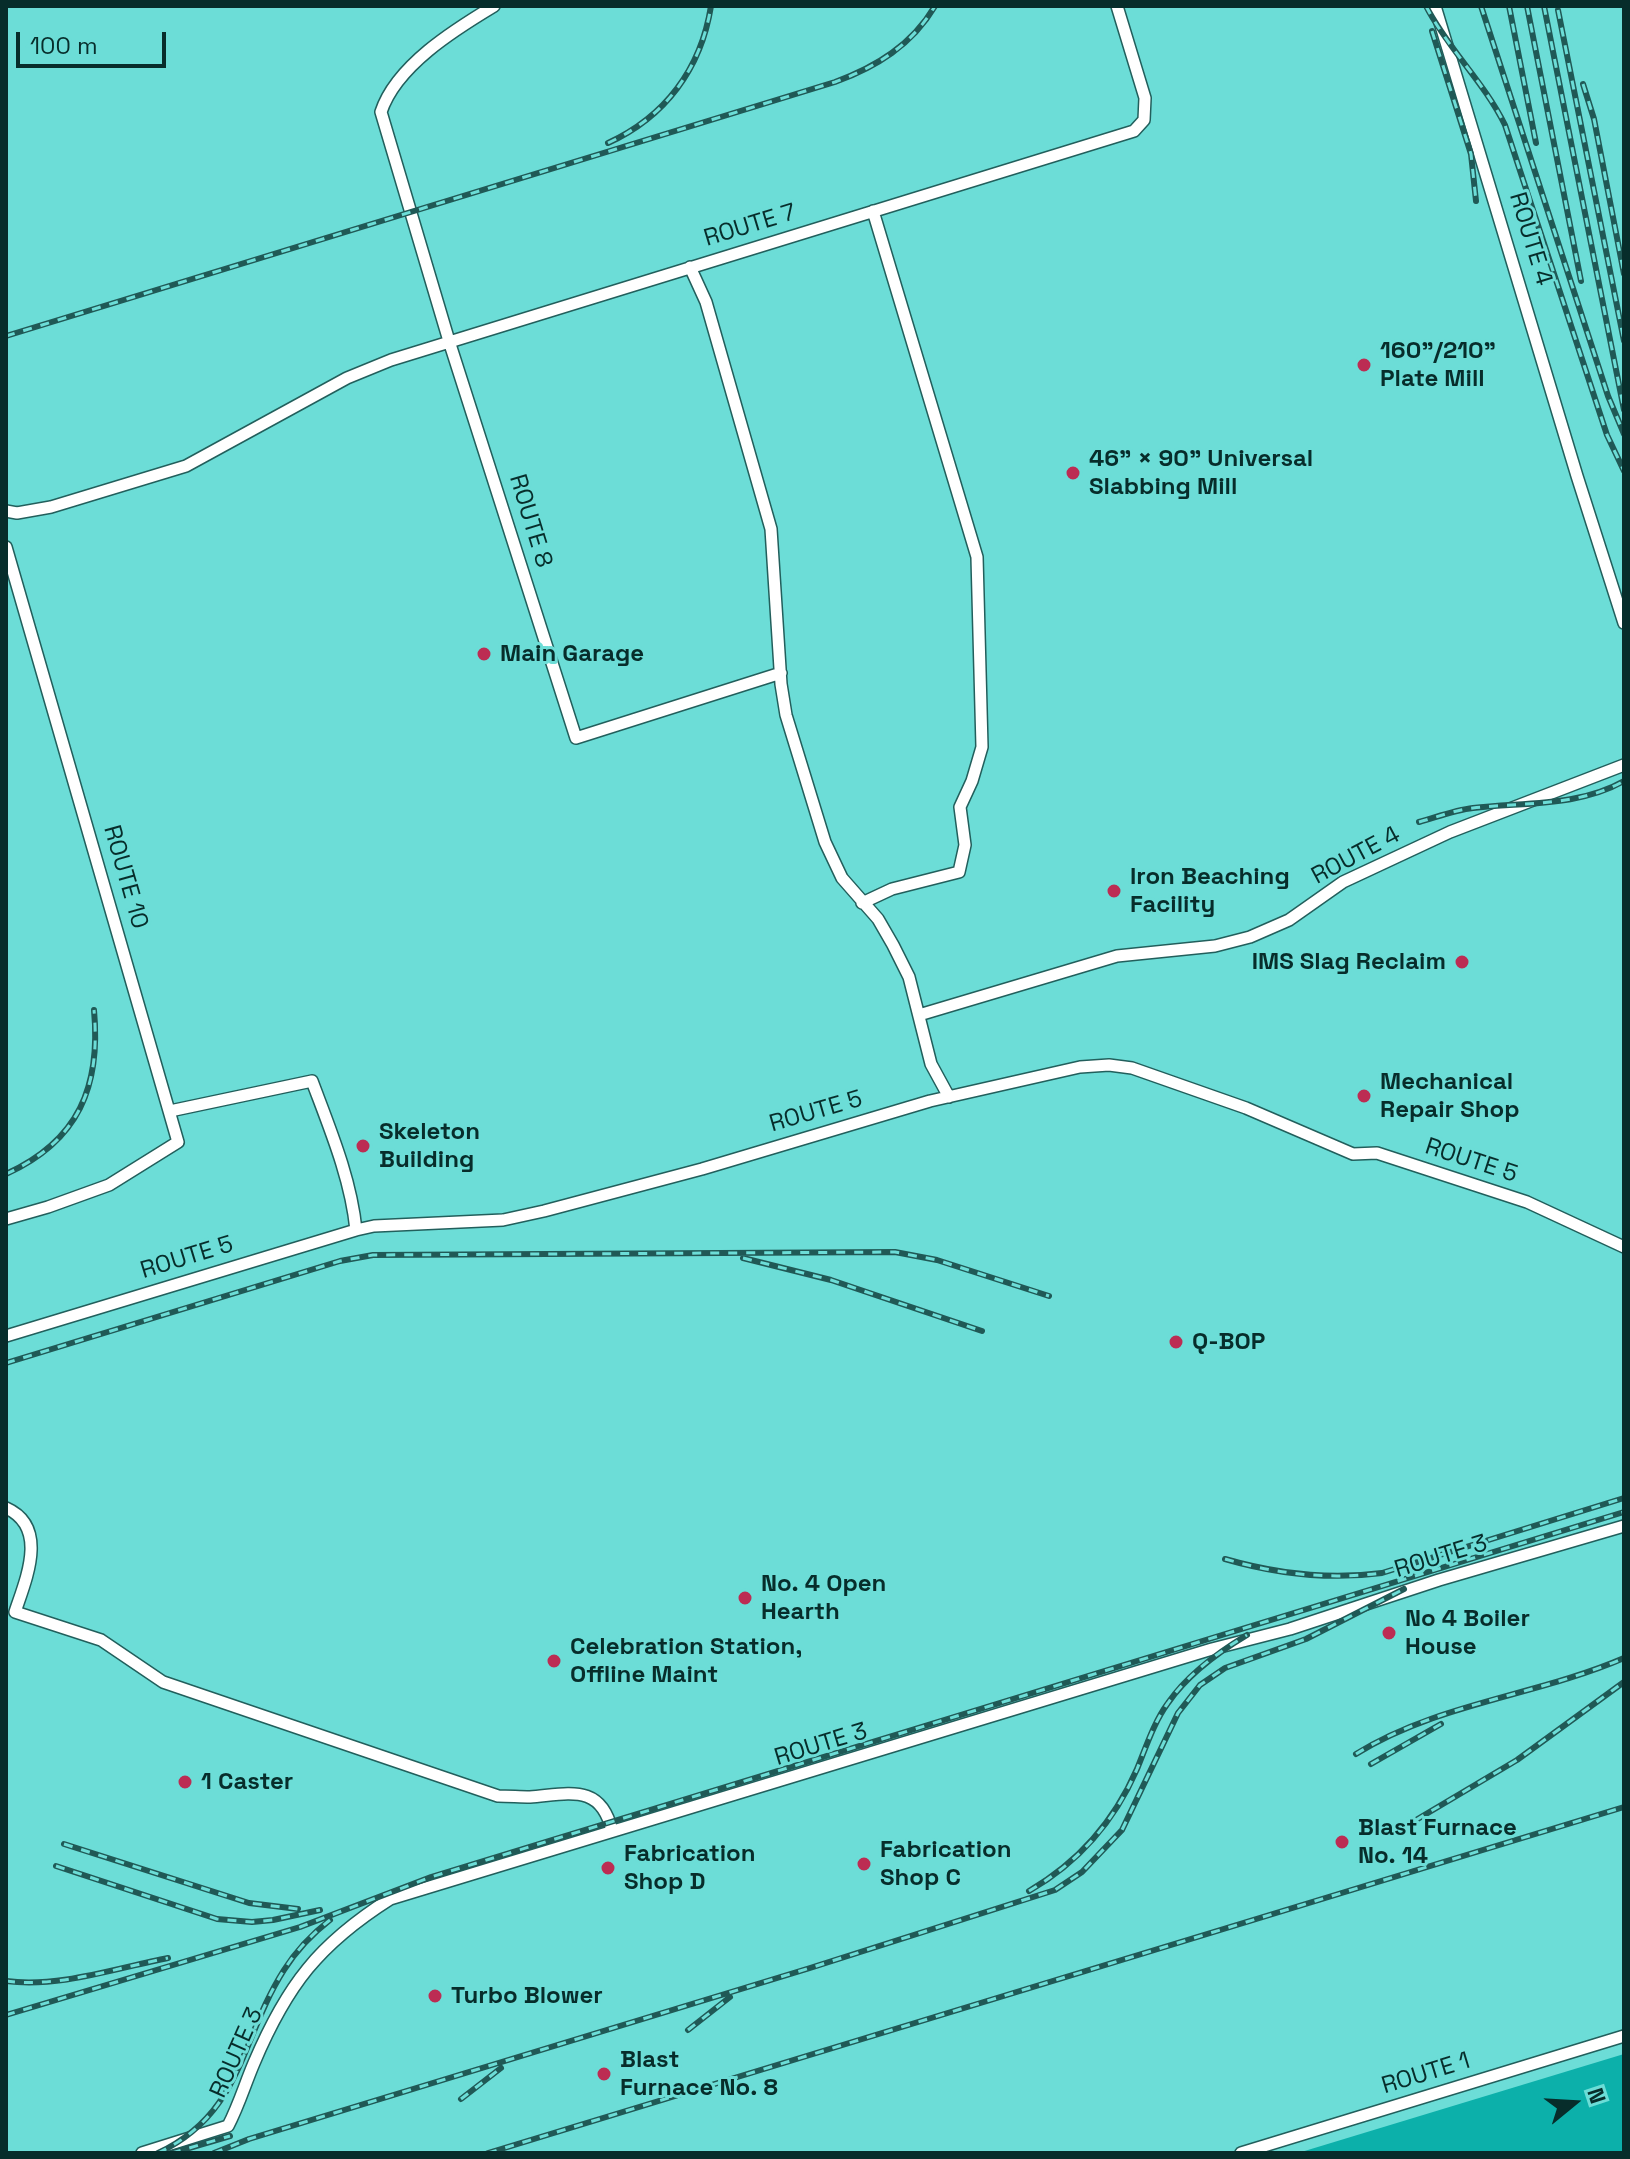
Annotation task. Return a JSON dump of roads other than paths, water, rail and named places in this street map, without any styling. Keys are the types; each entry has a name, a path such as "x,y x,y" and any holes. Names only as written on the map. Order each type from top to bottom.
{"street":[{"path":"472,19 473,6"},
{"path":"472,19 494,6"},
{"name":"ROUTE 7","path":"6,511 17,513 51,507 186,466 347,378 391,360 1134,131 1144,120 1145,98 1117,6"},
{"name":"ROUTE 4","path":"1435,6 1624,623"},
{"name":"ROUTE 8","path":"472,19 456,28 401,76 385,98 381,112 449,341 576,738 781,673"},
{"path":"862,903 892,889 959,872 965,845 960,807 982,747 977,557 873,211"},
{"path":"690,267 706,302 771,529 786,715 825,842 842,878 878,919 909,977 931,1064 949,1097"},
{"name":"ROUTE 10","path":"6,547 178,1142 109,1185 6,1219"},
{"name":"ROUTE 4","path":"919,1015 1117,956 1215,946 1250,937 1289,920 1343,882 1450,832 1624,765"},
{"name":"ROUTE 5","path":"6,1336 356,1230 374,1226 503,1220 702,1169 949,1097 1080,1067 1109,1065 1132,1068 1246,1108 1353,1154 1377,1153 1527,1202 1624,1247"},
{"path":"170,1111 312,1081 340,1158 354,1209 356,1230"},
{"path":"6,1508 18,1513 31,1539 31,1561 15,1612 101,1640 163,1682 498,1796 575,1793 591,1796 602,1805 612,1831"},
{"name":"ROUTE 3","path":"142,2153 228,2126 254,2063 288,1994 309,1965 359,1919 390,1899 1624,1526"},
{"name":"ROUTE 1","path":"1241,2153 1624,2036"}],"water":[{"path":"1624,2054 1624,2153 1298,2153"}],"railway":[{"path":"608,143 647,119 677,88 699,50 711,6"},
{"path":"6,336 835,82 892,53 926,20 935,6"},
{"path":"1426,6 1505,125 1607,435 1624,471"},
{"path":"1481,6 1608,396 1624,434"},
{"path":"1509,6 1536,143"},
{"path":"1527,6 1581,281"},
{"path":"1544,6 1624,410"},
{"path":"1558,10 1624,341"},
{"path":"1432,31 1471,154 1476,201"},
{"path":"1583,84 1594,119 1624,274"},
{"path":"1419,822 1466,809 1569,799 1624,781"},
{"path":"6,1174 52,1145 68,1128 80,1108 93,1063 94,1010"},
{"path":"6,1363 340,1261 373,1255 895,1252 937,1260 1049,1296"},
{"path":"743,1258 831,1280 982,1331"},
{"path":"1225,1559 1303,1574 1342,1576 1382,1573 1624,1498"},
{"path":"6,2015 300,1927 431,1877 1624,1512"},
{"path":"214,2153 249,2139 1055,1890 1082,1872 1122,1830 1178,1713 1200,1685 1225,1668 1306,1639 1404,1589"},
{"path":"1029,1891 1079,1854 1106,1823 1128,1788 1159,1718 1176,1692 1204,1665 1247,1635"},
{"path":"1356,1754 1420,1723 1557,1682 1624,1658"},
{"path":"1416,1820 1517,1760 1624,1682"},
{"path":"1371,1764 1441,1724"},
{"path":"488,2153 1624,1807"},
{"path":"64,1844 249,1903 298,1909"},
{"path":"56,1866 217,1919 252,1922 320,1910"},
{"path":"158,2153 186,2136 224,2096 284,1970 305,1943 330,1920"},
{"path":"6,1981 46,1982 168,1958"},
{"path":"688,2030 730,1997"},
{"path":"461,2099 501,2068"},
{"path":"172,2153 230,2136"}],"place":[{"name":"160\"/210\" Plate Mill","path":"1364,365"},
{"name":"46\" × 90\" Universal Slabbing Mill","path":"1073,473"},
{"name":"Main Garage","path":"484,654"},
{"name":"Iron Beaching Facility","path":"1114,891"},
{"name":"IMS Slag Reclaim","path":"1462,962"},
{"name":"Mechanical Repair Shop","path":"1364,1096"},
{"name":"Skeleton Building","path":"363,1146"},
{"name":"Q-BOP","path":"1176,1342"},
{"name":"No. 4 Open Hearth","path":"745,1598"},
{"name":"No 4 Boiler House","path":"1389,1633"},
{"name":"Celebration Station, Offline Maint","path":"554,1661"},
{"name":"1 Caster","path":"185,1782"},
{"name":"Blast Furnace No. 14","path":"1342,1842"},
{"name":"Fabrication Shop C","path":"864,1864"},
{"name":"Fabrication Shop D","path":"608,1868"},
{"name":"Turbo Blower","path":"435,1996"},
{"name":"Blast Furnace No. 8","path":"604,2074"}]}
